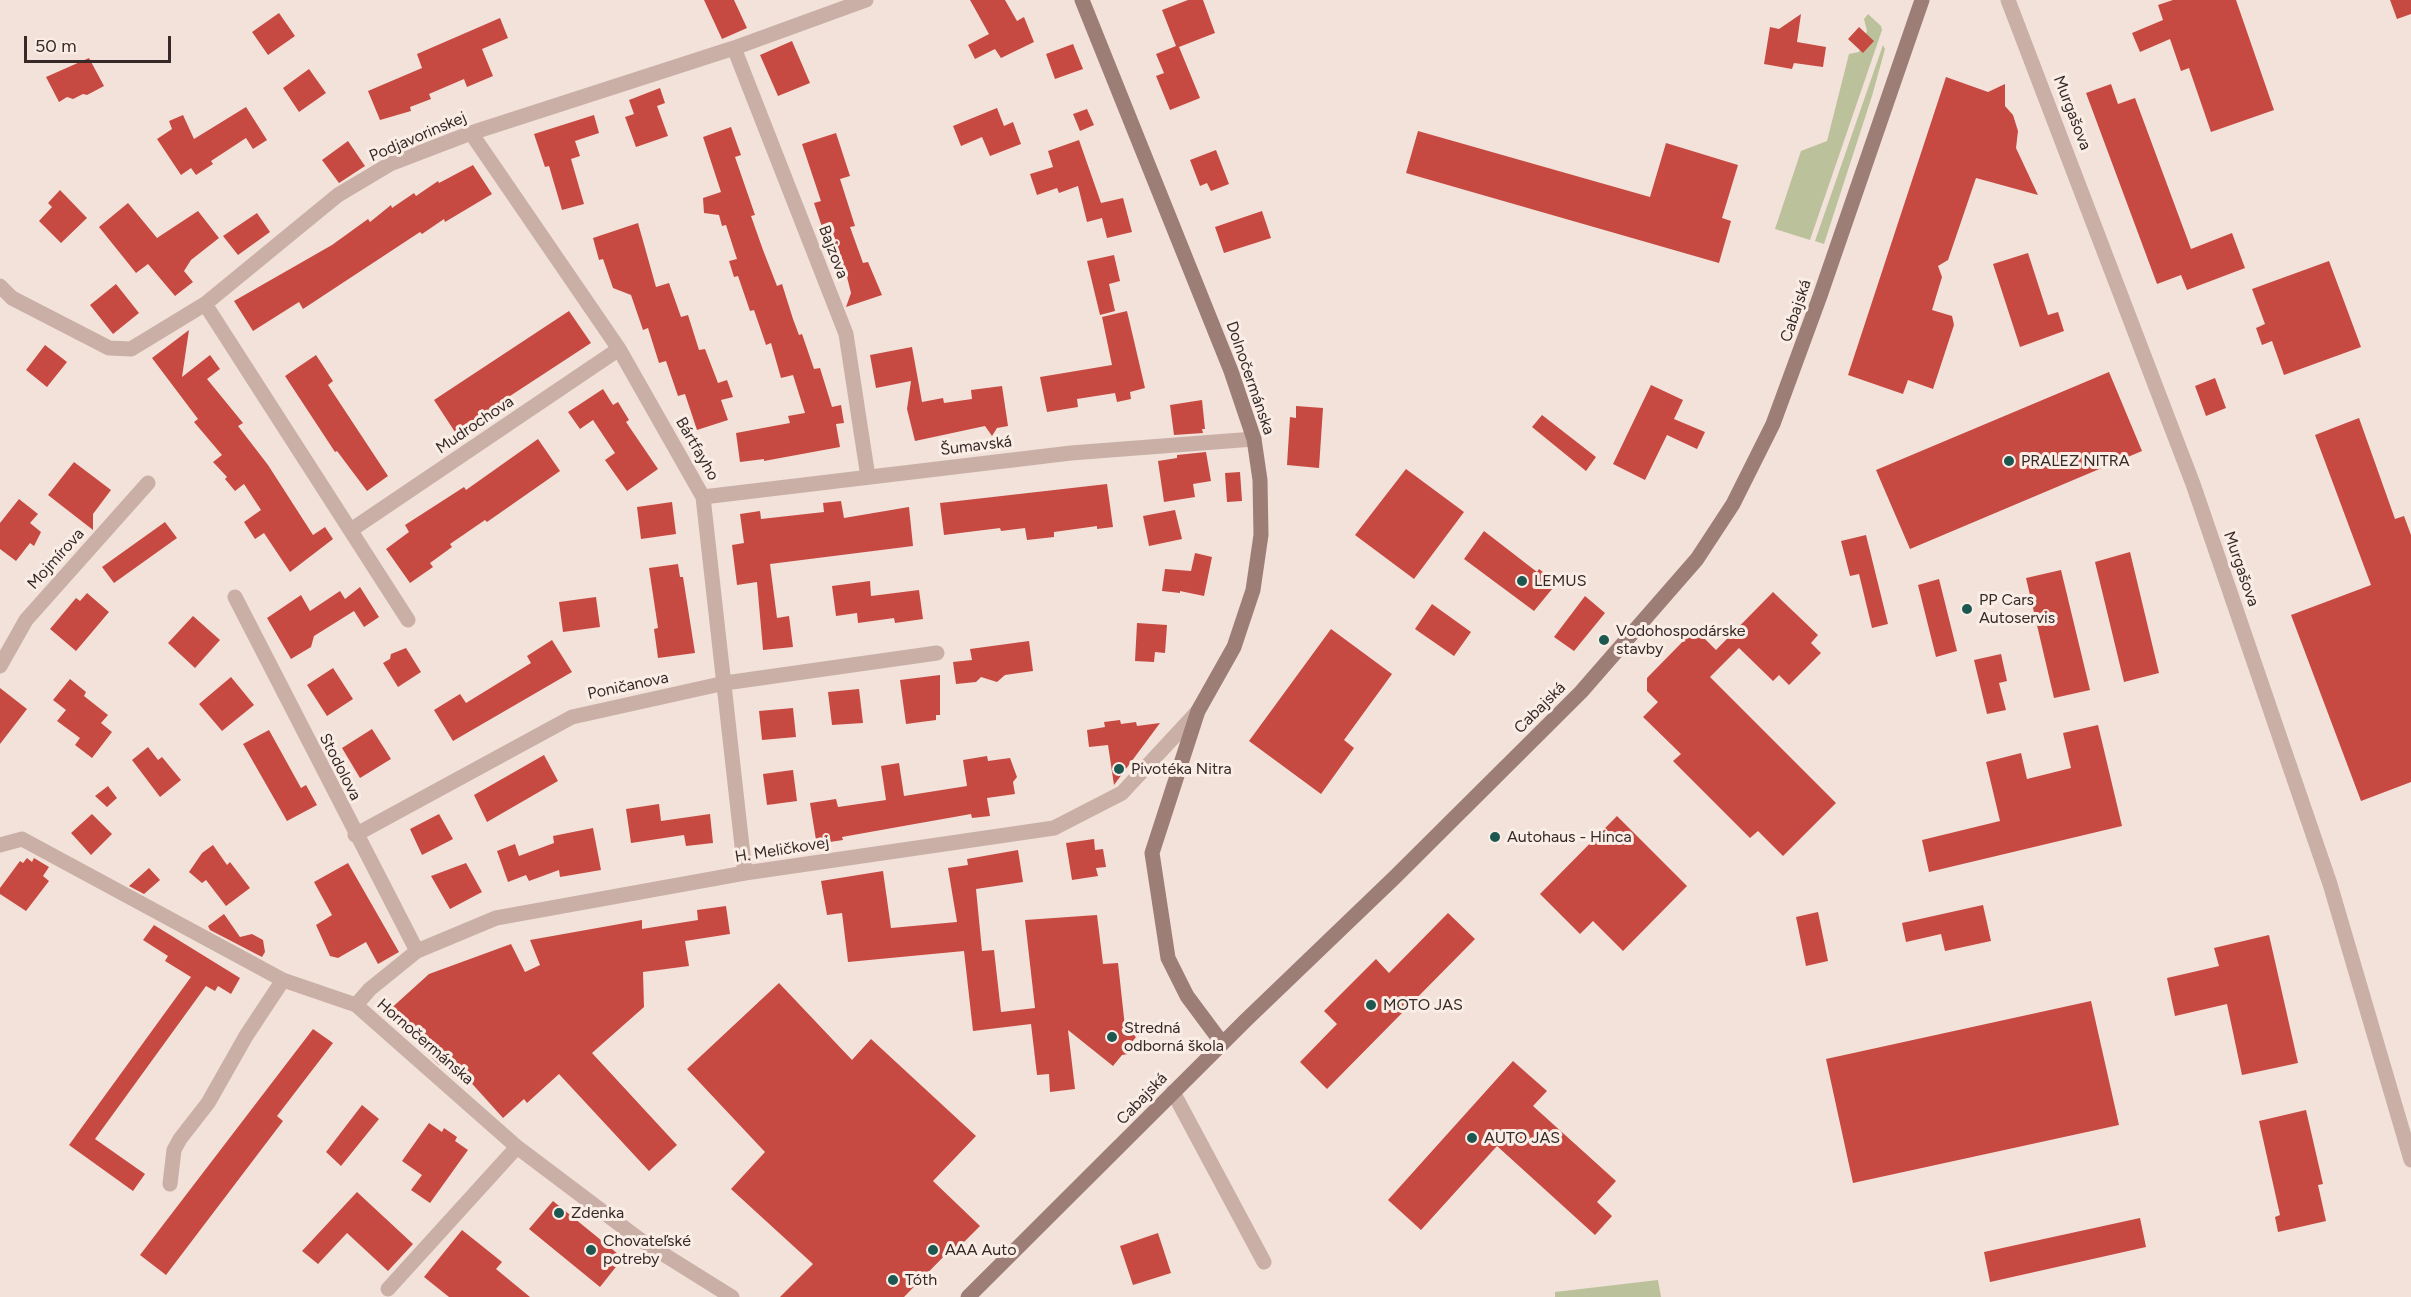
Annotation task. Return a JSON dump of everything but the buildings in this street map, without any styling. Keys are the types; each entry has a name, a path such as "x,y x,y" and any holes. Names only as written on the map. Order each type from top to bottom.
{"main road":[{"name":"Dolnočermánska","path":"1082,0 1231,371 1254,439 1260,480 1261,535 1253,590 1233,647 1198,711 1152,853 1168,958 1187,996 1222,1043"},
{"name":"Cabajská","path":"968,1297 1222,1043 1581,692 1665,598 1718,528 1752,467 1785,393 1922,0"}],"street":[{"name":"Podjavorinskej","path":"0,286 12,298 109,348 131,350 205,304 338,195 390,164 471,133 734,48 866,0"},
{"name":"Murgašova","path":"2008,0 2193,484 2330,884 2411,1160"},
{"name":"Bajzova","path":"734,48 846,334 868,477"},
{"name":"Bártfayho","path":"471,133 619,349 704,497 745,873"},
{"path":"205,304 408,620"},
{"name":"Mudrochova","path":"351,530 619,349"},
{"name":"Šumavská","path":"704,497 1071,453 1254,439"},
{"name":"Mojmírova","path":"0,666 26,620 148,483"},
{"name":"Stodolova","path":"235,597 355,835 417,951"},
{"name":"Poničanova","path":"355,835 572,717 724,684 937,653"},
{"name":"H. Meličkovej","path":"356,1005 370,990 417,951 496,918 745,873 1054,828 1122,793 1198,711"},
{"name":"Hornočermánska","path":"0,845 22,839 282,980 356,1005 517,1146 639,1239 732,1297"},
{"path":"170,1184 174,1150 180,1139 208,1103 282,980"},
{"path":"1173,1092 1264,1262"},
{"path":"388,1289 517,1146"}],"green space":[{"path":"1868,14 1881,26 1882,30 1810,240 1775,229 1801,151 1827,141 1849,54 1859,52 1867,31 1864,19"},
{"path":"1883,45 1885,49 1872,96 1824,244 1815,241"},
{"path":"1658,1280 1661,1297 1555,1297 1555,1292"}],"place":[{"name":"PRALEZ NITRA","path":"2009,461"},
{"name":"LEMUS","path":"1522,581"},
{"name":"PP Cars Autoservis","path":"1967,609"},
{"name":"Vodohospodárske stavby","path":"1604,640"},
{"name":"Pivotéka Nitra","path":"1119,769"},
{"name":"Autohaus - Hinca","path":"1495,837"},
{"name":"MOTO JAS","path":"1371,1005"},
{"name":"Stredná odborná škola","path":"1112,1037"},
{"name":"AUTO JAS","path":"1472,1138"},
{"name":"Zdenka","path":"559,1213"},
{"name":"Chovateľské potreby","path":"591,1250"},
{"name":"AAA Auto","path":"933,1250"},
{"name":"Tóth","path":"893,1280"}]}
